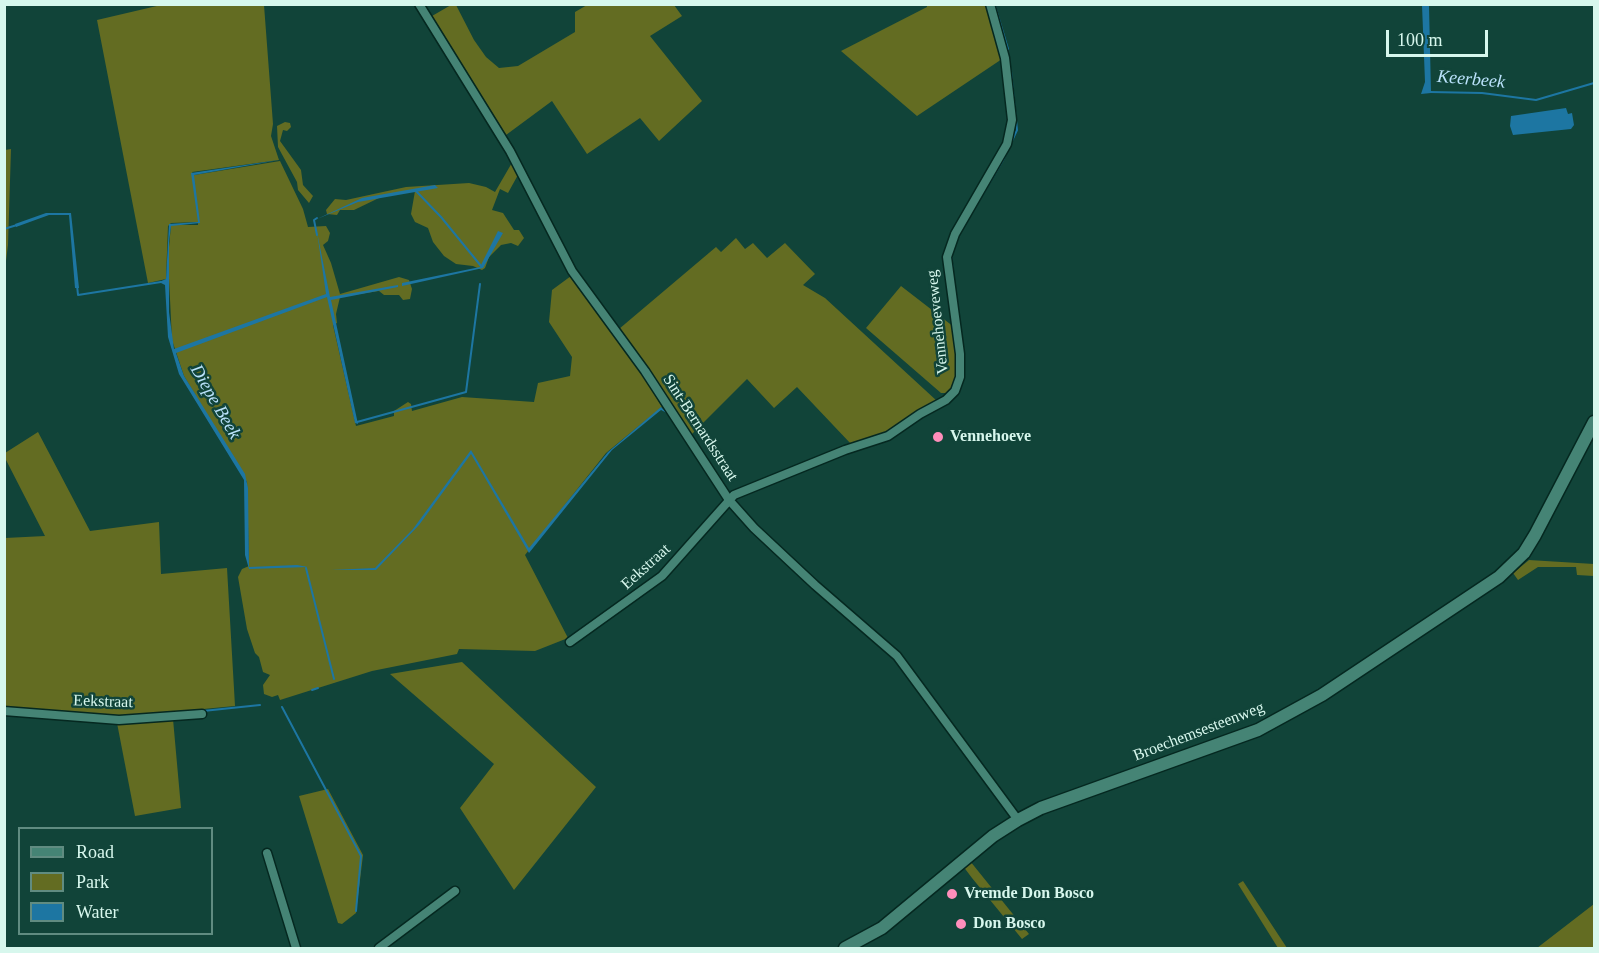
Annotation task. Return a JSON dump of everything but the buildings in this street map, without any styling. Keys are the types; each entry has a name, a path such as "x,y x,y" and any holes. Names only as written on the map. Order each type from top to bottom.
{"street":[{"name":"Sint-Bernardsstraat","path":"419,4 510,152 572,270 645,371 729,500 754,528 815,585 897,656 1018,820"},
{"name":"Vennehoeveweg","path":"729,500 741,491 828,456 888,436 920,414 946,400 955,391 960,377 960,354 947,257 955,234 1007,144 1012,120 1001,36 990,4"},
{"name":"Broechemsesteenweg","path":"845,948 882,927 993,837 1018,820 1041,808 1258,730 1322,695 1499,577 1524,553 1594,422"},
{"name":"Eekstraat","path":"570,642 662,576 729,500"},
{"name":"Eekstraat","path":"4,711 119,720 202,714"},
{"path":"267,853 296,948"},
{"path":"379,948 455,891"}],"green space":[{"path":"161,5 264,5 273,124 271,136 279,160 192,172 194,175 280,161 303,209 308,227 326,226 330,233 328,241 323,245 340,294 399,277 409,280 412,289 410,299 403,300 399,295 384,295 379,291 340,297 336,314 337,323 333,325 356,426 394,416 394,411 408,402 411,404 412,411 462,397 534,402 538,383 570,376 572,357 549,322 552,290 571,276 634,361 662,407 606,453 525,555 568,638 535,651 459,649 457,654 372,671 280,700 278,695 272,697 264,694 263,685 270,675 263,672 247,629 238,577 242,569 249,566 247,482 184,376 172,340 168,258 171,225 198,225 198,222 171,223 168,226 166,279 148,283 97,20"},
{"path":"451,5 456,5 474,40 486,57 499,68 518,66 575,32 575,12 587,5 674,5 682,16 650,36 702,101 659,141 640,118 587,154 552,101 506,135 432,16"},
{"path":"927,5 987,5 1002,59 917,116 841,51"},
{"path":"285,122 290,123 291,127 287,131 283,130 280,141 301,170 303,185 313,196 309,203 298,190 297,182 278,147 277,126"},
{"path":"11,149 8,245 5,269 5,150"},
{"path":"513,161 519,173 508,193 500,189 492,210 503,213 514,230 519,230 524,238 518,246 511,243 501,245 489,257 482,270 473,266 456,264 444,256 433,242 428,228 415,222 411,214 415,191 381,197 354,210 340,210 337,215 327,214 326,210 335,199 346,200 406,187 469,183 495,192"},
{"path":"736,238 745,249 753,243 767,258 785,243 815,274 803,285 825,298 937,401 893,431 851,444 797,387 774,408 747,379 689,437 619,329 716,247 721,252"},
{"path":"901,286 954,327 958,376 948,393 941,393 866,328"},
{"path":"38,432 90,531 159,522 161,574 227,568 235,706 119,717 5,707 5,538 45,536 5,458 5,453"},
{"path":"1529,560 1594,564 1594,576 1577,575 1576,567 1538,567 1518,580 1513,573"},
{"path":"462,662 596,787 514,890 460,808 494,764 390,674"},
{"path":"173,719 181,808 135,816 117,723"},
{"path":"328,789 363,855 356,913 342,924 338,923 299,796"},
{"path":"970,861 1029,934 1022,939 972,878 963,866"},
{"path":"1243,881 1287,948 1278,948 1238,884"},
{"path":"1594,904 1594,948 1537,948"}],"water":[{"path":"1422,5 1429,5 1431,93 1421,94 1425,82"},
{"path":"1566,108 1568,114 1572,113 1574,125 1571,129 1513,135 1510,126 1511,116"},
{"path":"279,160 194,175 200,223 171,226 169,242 169,312 174,349 326,294 317,232 330,297 398,285 398,287 331,300 358,424 355,423 327,297 176,353 184,376 245,474 248,488 249,567 297,565 308,567 249,569 245,555 244,480 179,374 168,337 165,285 159,282 166,279 169,224 198,222 191,173"},
{"path":"435,185 438,188 358,202 317,219 362,198"},
{"path":"46,213 71,213 79,288 75,288 69,215 49,215 16,227 15,224"},
{"path":"498,231 503,233 483,268 402,286 402,283 480,267"},
{"path":"661,407 667,413 661,410 612,450 529,553 471,454 419,525 376,570 331,570 375,568 413,529 471,450 529,548 608,452"}],"waterway":[{"path":"995,6 1008,49"},
{"path":"965,224 1003,160 1017,130 1011,71"},
{"name":"Keerbeek","path":"1430,92 1482,93 1536,100 1594,83"},
{"path":"416,191 441,217 481,266"},
{"path":"317,218 314,220 317,235"},
{"name":"Diepe Beek","path":"4,229 17,225"},
{"path":"951,256 953,271"},
{"name":"Diepe Beek","path":"77,285 78,295 161,282"},
{"path":"357,422 466,392 480,284"},
{"path":"306,568 334,679"},
{"path":"312,690 318,688"},
{"path":"203,711 260,705"},
{"path":"282,707 361,856 356,911"}],"place":[{"name":"Vennehoeve","path":"938,437"},
{"name":"Vremde Don Bosco","path":"952,894"},
{"name":"Don Bosco","path":"961,924"}]}
